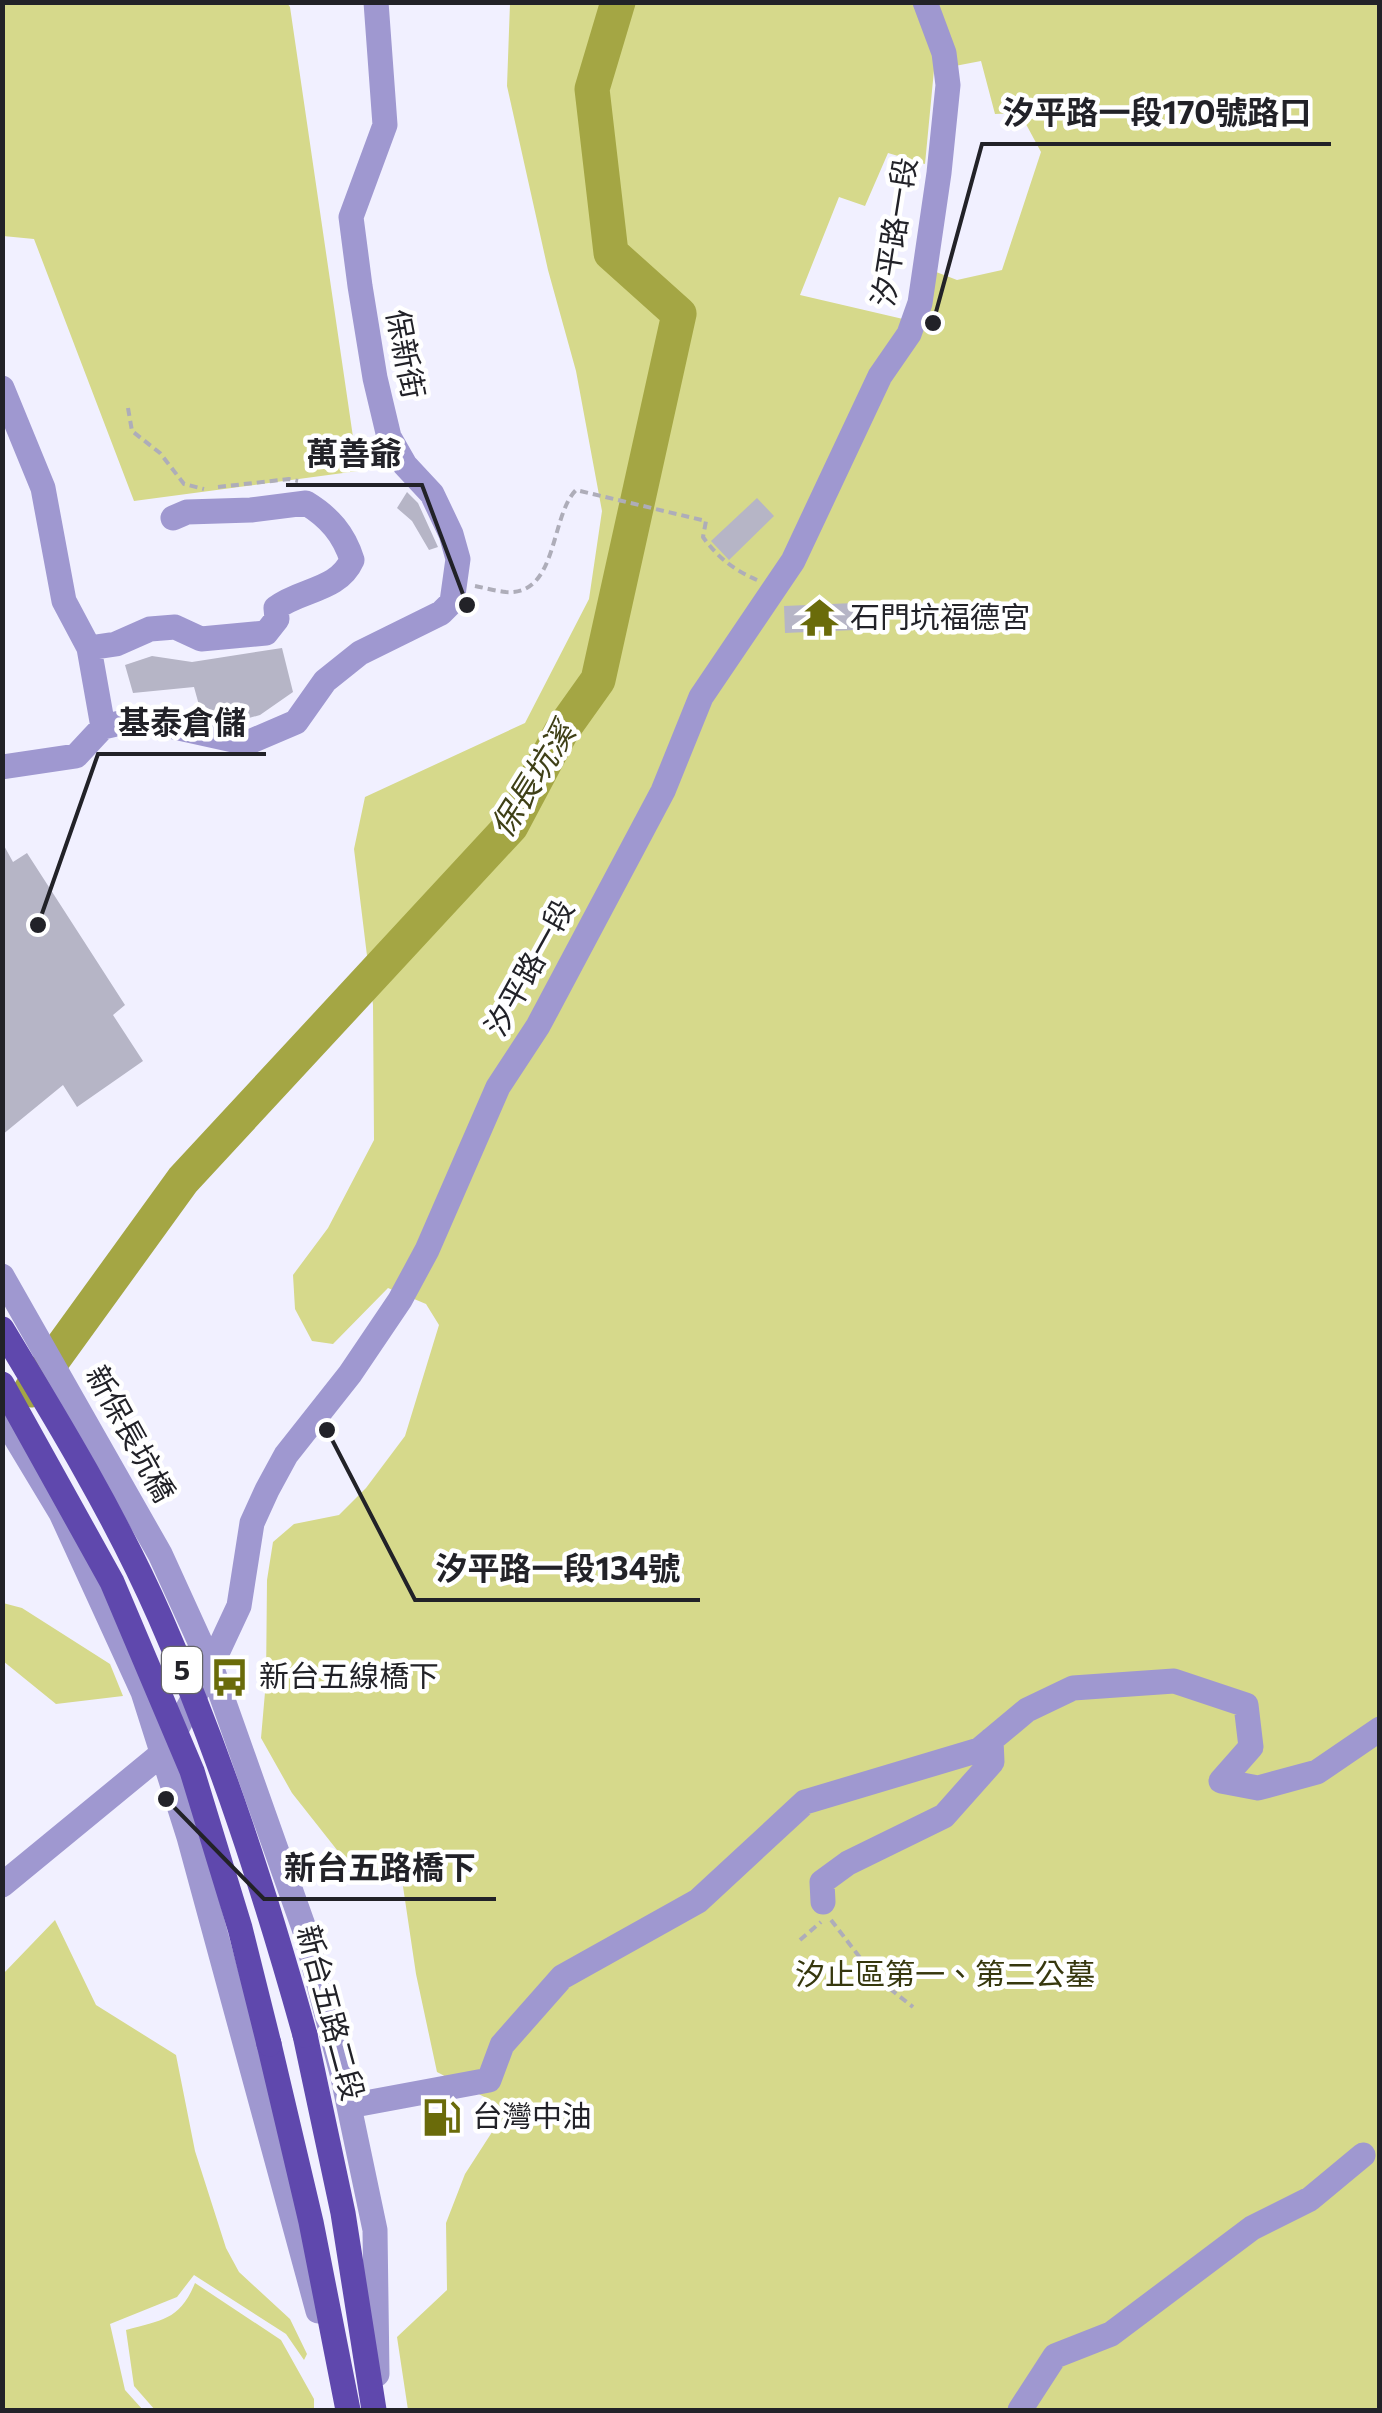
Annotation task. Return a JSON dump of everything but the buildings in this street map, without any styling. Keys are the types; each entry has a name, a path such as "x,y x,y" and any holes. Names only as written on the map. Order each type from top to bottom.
{"main road":[{"name":"新台五路二段","path":"2,1329 93,1481 158,1614 242,1820 305,2035 343,2213 375,2410"},
{"name":"5","path":"2,1384 112,1582 192,1771 240,1928 269,2044 347,2410"}],"street":[{"name":"保新街","path":"376,2 386,126 351,217 360,286 389,437 404,465 432,494 451,534 458,560 456,582"},
{"name":"汐平路一段","path":"2,1884 164,1752 239,1606 252,1522 266,1490 286,1456 350,1374 400,1300 427,1250 498,1086 538,1026 663,791 701,696 793,561 880,376 909,334 920,303 940,173 948,85 944,53 926,2"},
{"path":"2,388 43,488 64,601 89,648 103,727"},
{"path":"89,648 116,644 150,630 175,627 201,640 266,634 277,619 276,608 290,597 328,586 347,571 352,560 346,539 326,516 306,503 187,512 173,518"},
{"path":"2,766 76,756 103,727 138,719 247,743 296,722 325,681 360,652 441,613 452,602 456,582"},
{"name":"新保長坑橋","path":"2,1276 160,1554 194,1627 306,1931 375,2230 375,2410"},
{"path":"2,1415 61,1513 143,1692 164,1752 347,2410"},
{"path":"349,2106 489,2080 502,2045 562,1977 698,1901 805,1802 979,1750 1027,1710 1073,1688 1174,1681 1246,1705 1251,1747 1221,1781 1258,1788 1317,1772 1380,1730"},
{"path":"826,1909 822,1882 848,1863 944,1816 992,1762 991,1740"},
{"path":"1020,2410 1056,2356 1110,2334 1252,2228 1310,2199 1363,2155"}],"path":[{"path":"128,408 132,431 160,453 184,484 205,489 289,479 314,487 306,503"},
{"path":"456,582 521,591 546,570 566,506 576,490 706,521 703,537 727,564 753,579 778,585"},
{"path":"826,1909 875,1977 914,2007"}],"green space":[{"path":"2,3 287,3 358,471 134,501 34,239 3,236"},
{"name":"汐止區第一、第二公墓","path":"510,3 1379,3 1379,2410 408,2410 397,2337 447,2290 446,2223 465,2174 494,2129 492,2101 437,2072 416,1974 401,1873 352,1869 292,1793 261,1738 267,1580 273,1542 294,1524 339,1515 366,1488 405,1436 439,1325 426,1304 388,1288 333,1344 312,1341 295,1309 293,1275 328,1228 374,1140 373,1005 354,849 365,797 525,723 589,599 602,511 576,371 548,270 507,86","holes":["981,61 995,114 1020,113 1041,152 1002,270 957,280 918,265 903,319 800,295 839,197 865,206 888,153 925,164 934,70"]},
{"path":"3,1603 22,1608 110,1664 123,1696 56,1704 3,1661"},
{"path":"55,1920 96,2005 176,2055 195,2151 226,2248 239,2272 290,2319 307,2354 304,2360 286,2334 194,2275 177,2297 110,2324 125,2390 143,2410 3,2410 3,1974"},
{"path":"195,2283 281,2340 314,2399 314,2410 155,2410 134,2386 126,2330 168,2317 183,2305"}],"waterway":[{"name":"保長坑溪","path":"31,1390 183,1180 511,826 561,732 598,680 679,314 611,253 592,89 618,2"}],"place":[{"name":"汐平路一段170號路口","path":"933,323"},
{"name":"萬善爺","path":"467,605"},
{"name":"石門坑福德宮","path":"820,618"},
{"name":"基泰倉儲","path":"38,925"},
{"name":"汐平路一段134號","path":"327,1430"},
{"name":"新台五線橋下","path":"229,1677"},
{"name":"新台五路橋下","path":"166,1799"},
{"name":"台灣中油","path":"442,2117"}]}
